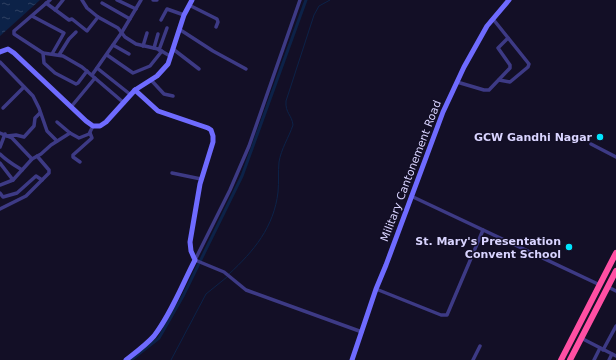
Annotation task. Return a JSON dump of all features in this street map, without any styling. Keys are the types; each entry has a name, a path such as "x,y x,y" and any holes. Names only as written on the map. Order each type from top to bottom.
{"highway":[{"path":"561,360 616,253"},
{"path":"570,360 616,271"}],"main road":[{"name":"Military Cantonement Road","path":"352,360 376,289 386,266 443,112 474,47 487,26 509,0"},
{"path":"0,52 8,49 14,53 86,121 93,126 100,126 106,122 135,90 157,76 168,64 184,15 190,2"},
{"path":"126,360 150,340 158,329 196,261 191,251 190,242 201,179 213,142 211,130 158,111 135,90"}],"street":[{"path":"50,0 13,33 18,38 43,54 52,54 65,57 87,71 124,102"},
{"path":"55,10 63,0"},
{"path":"82,0 87,8 98,17 118,28 125,37 136,44 154,48 170,56"},
{"path":"117,0 136,9"},
{"path":"71,107 94,77 97,68 122,32 141,0"},
{"path":"152,0 157,0"},
{"path":"296,0 296,12"},
{"path":"300,0 253,137 230,190 196,261 227,274 246,290 362,332"},
{"path":"190,2 217,19 218,22 216,27"},
{"path":"46,3 69,20 72,19 88,31 98,17"},
{"path":"102,3 130,19"},
{"path":"161,20 166,9 184,15"},
{"path":"32,16 64,33 52,54"},
{"path":"493,19 527,62 528,66 510,82 499,80"},
{"path":"107,54 133,73 150,66 161,51 167,28"},
{"path":"179,30 246,69"},
{"path":"59,55 76,32"},
{"path":"143,46 147,33"},
{"path":"154,48 158,34"},
{"path":"457,82 486,91 489,90 511,67 498,48 508,38"},
{"path":"113,45 129,54"},
{"path":"173,48 199,69"},
{"path":"43,54 44,63 55,73 76,84 78,84 87,71"},
{"path":"0,62 32,96 47,131 57,141"},
{"path":"97,68 131,95"},
{"path":"151,80 164,94 173,96"},
{"path":"3,108 24,87"},
{"path":"6,135 25,137 34,126 35,118 40,113"},
{"path":"57,122 75,137 80,138 90,133"},
{"path":"80,162 73,155 92,138 90,133 93,126"},
{"path":"0,133 12,138 32,159"},
{"path":"0,185 13,180 32,159 70,133"},
{"path":"6,135 0,148 0,154 10,163 22,170"},
{"path":"591,144 616,157"},
{"path":"0,209 24,197 50,171 37,156"},
{"path":"0,163 13,180"},
{"path":"172,174 201,179"},
{"path":"0,193 3,197 17,192 36,176 42,180"},
{"path":"411,196 600,285"},
{"path":"376,289 441,315 447,315 482,230"},
{"path":"608,287 616,291"},
{"path":"594,360 614,335 616,326"},
{"path":"581,338 614,355 609,360"},
{"path":"474,360 480,346"}],"water":[{"path":"0,0 40,0 0,36"}],"waterway":[{"path":"131,360 159,338 183,296 242,176 306,0"},
{"path":"229,274 247,256 261,238 272,216 276,205 278,192 280,157 293,125 286,101 314,15 319,6 330,0"},
{"path":"171,360 206,294 227,277"}],"place":[{"name":"GCW Gandhi Nagar","path":"600,137"},
{"name":"St. Mary's Presentation Convent School","path":"569,247"}]}
